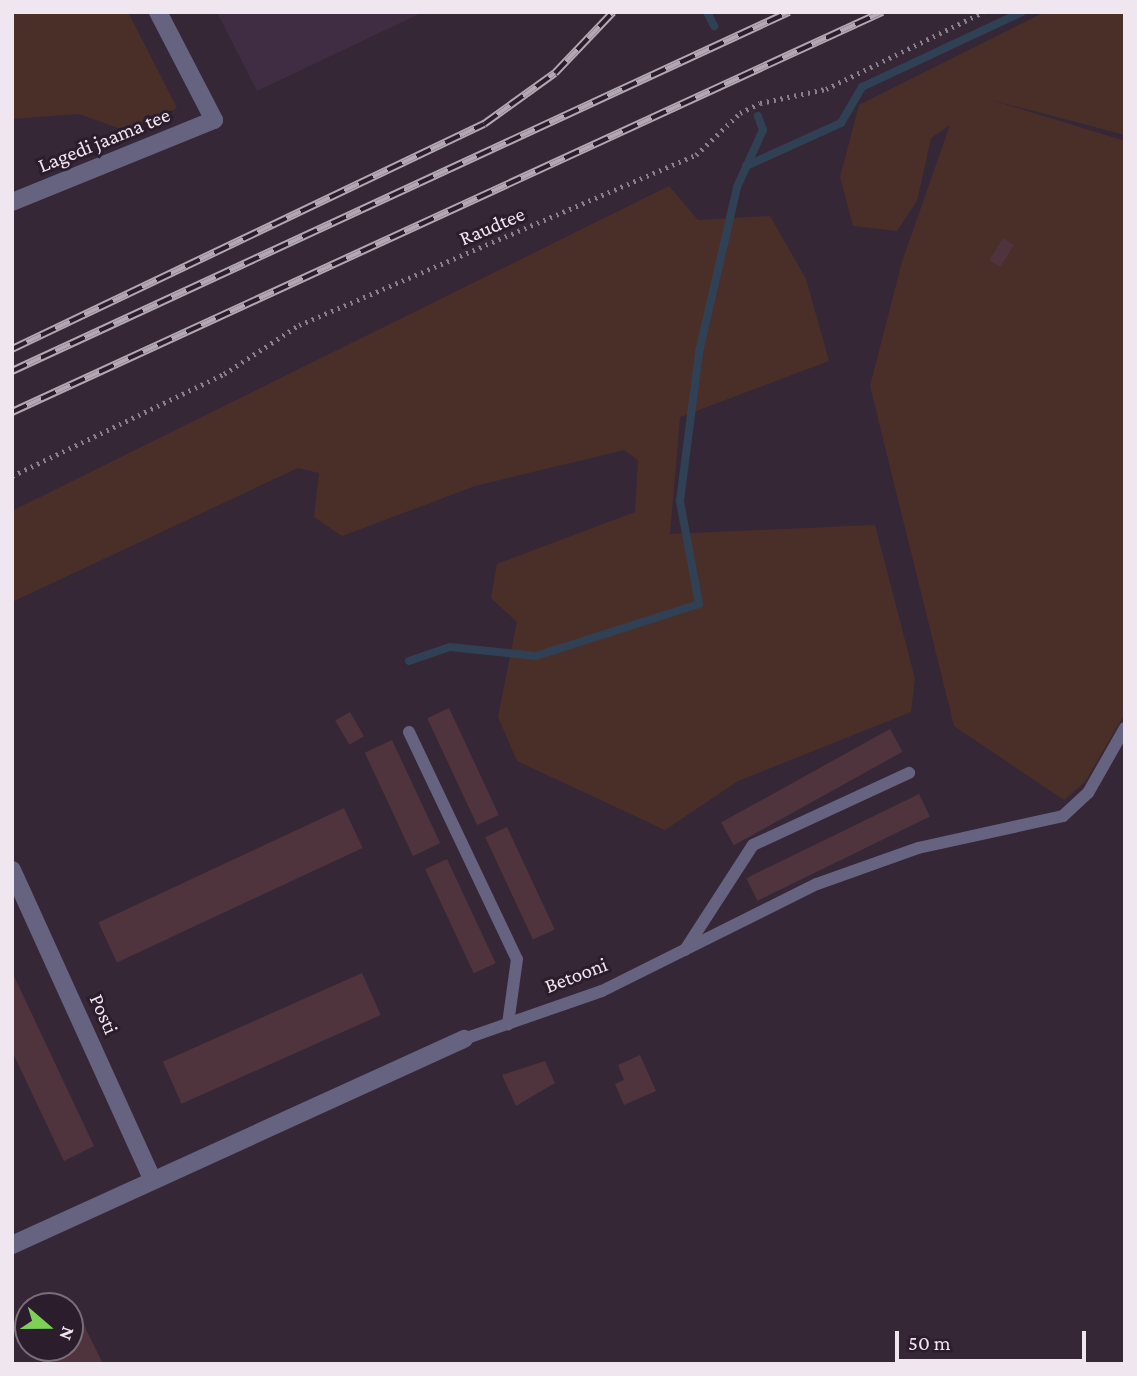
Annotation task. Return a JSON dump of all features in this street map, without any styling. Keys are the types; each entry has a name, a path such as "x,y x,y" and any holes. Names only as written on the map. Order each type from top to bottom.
{"street":[{"name":"Lagedi jaama tee","path":"12,202 214,120 158,12"},
{"name":"Posti","path":"12,870 151,1177"},
{"name":"Betooni","path":"12,1245 151,1177 464,1039"}],"lane":[{"name":"Betooni","path":"464,1039 603,991 817,884 918,848 1063,816 1088,793 1125,728"},
{"path":"410,732 517,959 508,1024"},
{"path":"685,950 753,845 909,773"}],"path":[{"name":"Raudtee","path":"12,476 224,374 299,325 696,155 740,113 760,103 826,89 983,12"}],"shaded area":[{"path":"12,12 128,12 177,108 135,134 79,114 12,119"},
{"path":"217,12 423,12 257,91"},
{"path":"1045,12 1125,12 1125,135 988,99 1125,141 1125,713 1085,782 1064,800 954,726 870,386 902,262 950,125 931,138 917,201 897,231 853,226 840,177 859,105"},
{"path":"669,186 698,220 770,216 806,279 829,361 680,417 670,534 875,525 915,679 911,712 738,781 665,830 517,761 498,717 517,622 491,598 497,564 635,512 638,460 624,450 475,486 342,536 314,517 319,473 298,468 12,602 12,511"}],"building":[{"path":"1003,238 1014,245 1000,267 989,260"},
{"path":"449,708 499,815 477,825 427,718"},
{"path":"350,712 364,736 349,745 335,720"},
{"path":"890,729 903,752 734,845 721,823"},
{"path":"392,740 440,843 413,856 365,753"},
{"path":"919,794 930,816 757,901 746,878"},
{"path":"344,808 363,848 117,962 98,923"},
{"path":"507,827 555,929 533,940 485,837"},
{"path":"447,859 496,963 474,973 425,869"},
{"path":"12,972 94,1146 64,1161 12,1051"},
{"path":"362,973 381,1015 182,1104 163,1062"},
{"path":"640,1055 656,1091 624,1105 615,1084 624,1080 618,1065"},
{"path":"545,1061 555,1083 516,1106 502,1075"},
{"path":"84,1325 103,1364 53,1362 84,1362"}],"waterway":[{"path":"707,12 714,26"},
{"path":"746,166 841,123 862,87 1022,12"},
{"path":"409,661 450,647 536,656 699,604 680,501 699,352 737,187 763,130 758,116"}],"railway":[{"path":"12,349 484,124 555,73 613,12"},
{"path":"12,371 789,12"},
{"path":"12,412 882,12"}]}
